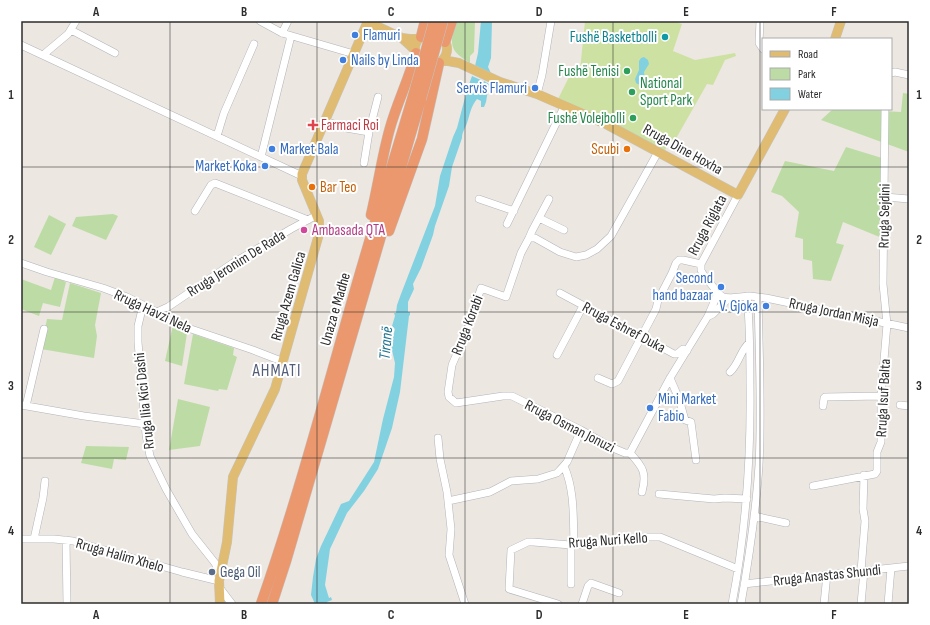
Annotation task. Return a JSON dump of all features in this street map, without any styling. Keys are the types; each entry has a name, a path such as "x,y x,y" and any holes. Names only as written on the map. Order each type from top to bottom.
{"highway":[{"path":"420,38 425,21"},
{"name":"Unaza e Madhe","path":"417,98 434,21"},
{"name":"Unaza e Madhe","path":"272,604 286,561 343,351 417,98 443,21"},
{"path":"446,46 452,21"},
{"path":"343,351 343,321 368,227 389,130 416,52"},
{"path":"343,351 366,303 384,244 422,139 440,62"},
{"name":"Unaza e Madhe","path":"261,604 277,558 328,391 343,351"}],"main road":[{"name":"Rruga Dine Hoxha","path":"368,21 402,38 416,52 418,59 424,63 431,65 448,61 462,64 500,82 537,94 619,130 738,195"},
{"path":"302,176 303,170 368,21"},
{"path":"835,38 841,21"},
{"name":"Rruga Dine Hoxha","path":"402,38 420,38 426,34 435,34 442,38 446,46 462,64"},
{"path":"416,52 416,45 420,38"},
{"path":"440,62 446,54 446,46"},
{"name":"Rruga Riglata","path":"738,195 784,110"},
{"name":"Rruga Azem Galica","path":"220,604 219,581 226,542 233,477 269,404 284,362 316,247 320,227 302,176"}],"street":[{"path":"43,55 68,34 76,21"},
{"path":"260,21 282,33 354,54"},
{"path":"282,33 288,21"},
{"path":"537,94 542,75 551,21"},
{"path":"760,21 759,43 762,48"},
{"path":"71,30 115,53"},
{"path":"261,156 291,36"},
{"path":"217,136 224,113 254,44"},
{"path":"21,45 302,176"},
{"path":"892,73 909,75"},
{"path":"364,163 369,132 378,97"},
{"path":"507,224 564,107"},
{"name":"Rruga Sejdini","path":"885,110 884,284 887,324"},
{"path":"325,121 346,128 369,132"},
{"path":"549,199 529,238 535,238 560,252 576,257 586,255 597,249 611,236 658,152"},
{"path":"195,211 211,185 215,183 308,220"},
{"name":"Rruga Riglata","path":"729,298 723,297 718,293 701,270 701,264 738,195"},
{"path":"885,198 909,199"},
{"path":"479,199 514,211"},
{"name":"Rruga Jeronim De Rada","path":"157,312 168,307 233,263 317,215"},
{"path":"539,218 564,230"},
{"name":"Rruga Korabi","path":"451,399 448,392 452,366 468,328 481,288 506,297 521,253 529,238"},
{"path":"598,378 612,384 616,383 642,337 678,260 701,264"},
{"name":"Rruga Havzi Nela","path":"21,263 127,297 191,329 284,362"},
{"name":"Rruga Eshref Duka","path":"560,293 674,354 677,354 683,350 687,351"},
{"name":"Rruga Osman Jonuzi","path":"451,399 456,403 459,403 512,396 581,430 625,454 630,453 670,378 708,316 718,293"},
{"path":"732,604 747,499 750,432 747,296"},
{"path":"729,298 747,296 758,297 759,441 754,516 741,604"},
{"name":"Rruga Jordan Misja","path":"758,297 909,328"},
{"name":"Rruga Osman Jonuzi","path":"708,316 713,314 729,298"},
{"name":"Rruga Ilia Kici Dashi","path":"143,305 138,326 145,424 150,456 166,489 192,534 215,563 219,581"},
{"path":"557,355 583,306"},
{"name":"Rruga Isuf Balta","path":"864,475 876,473 877,452 881,442 881,396 887,324"},
{"path":"44,329 23,405 145,424"},
{"path":"730,372 734,368 743,349 749,343"},
{"path":"670,378 679,399 685,420 691,422 696,460"},
{"path":"823,406 825,397 881,396"},
{"path":"900,405 909,406"},
{"path":"448,501 490,492 511,481 538,479 556,473 564,466 581,430"},
{"path":"438,438 451,529 449,555 465,604"},
{"path":"630,453 642,466 644,471 642,492"},
{"path":"564,466 568,474 572,493 573,545 571,584"},
{"path":"813,486 864,475 862,509 865,521 861,604"},
{"path":"34,539 42,504 45,481"},
{"path":"659,494 714,499 747,499"},
{"path":"754,516 786,523"},
{"name":"Rruga Nuri Kello","path":"558,604 509,589 511,550 528,542 573,545 642,537 660,537 738,569"},
{"name":"Rruga Halim Xhelo","path":"21,539 73,541 219,581"},
{"path":"66,540 67,604"},
{"name":"Rruga Anastas Shundi","path":"744,584 909,566"},
{"path":"888,604 891,568"},
{"path":"824,604 827,574"},
{"path":"219,581 232,604"},
{"path":"582,604 588,586 591,583 619,593"}],"green space":[{"path":"456,21 475,21 474,52 470,56 470,63 458,54 452,46"},
{"name":"National Sport Park","path":"585,21 673,21 682,24 673,51 695,60 735,53 736,56 725,60 713,85 707,84 674,142 670,141 665,150 607,120 558,99 573,69 580,70"},
{"path":"903,93 909,94 909,152 821,120 832,110 882,110 901,112"},
{"path":"846,147 882,158 882,238 843,222 836,243 844,245 831,281 813,279 812,261 803,259 803,239 795,237 799,212 782,196 771,192 785,161 834,171"},
{"path":"113,214 118,216 106,240 72,226 76,217"},
{"path":"49,215 66,224 51,255 34,247"},
{"path":"55,277 66,282 60,307 43,303 39,316 21,309 21,279 51,290"},
{"path":"70,283 101,293 95,325 97,336 94,358 41,349 47,319 62,320"},
{"path":"173,325 187,333 182,366 165,361"},
{"path":"193,334 234,348 233,355 237,357 227,390 219,389 218,391 184,384"},
{"path":"178,399 210,407 200,446 169,450"},
{"path":"86,446 129,447 126,460 114,459 112,469 81,463"}],"water":[{"path":"481,21 492,21 491,58 488,67 491,73 475,66 478,53"},
{"path":"644,57 648,60 649,64 644,72 645,81 640,85 636,83 635,79 639,70 639,61"},
{"path":"472,76 483,81 478,93 480,92 484,81 489,84 486,102 484,107 481,107 481,101 477,99 472,107 452,167 449,186 433,235 421,268 413,284 414,289 408,302 408,312 410,312 410,315 400,392 392,428 378,469 364,491 347,513 330,549 325,585 329,598 331,597 332,600 327,602 327,604 315,604 311,595 316,559 321,546 341,504 349,501 374,462 394,377 395,363 391,346 395,329 392,326 395,316 394,313 396,313 401,294 435,206 440,176 457,128"}],"place":[{"name":"Flamuri","path":"355,35"},
{"name":"Fushë Basketbolli","path":"665,37"},
{"name":"Nails by Linda","path":"343,60"},
{"name":"Fushë Tenisi","path":"627,71"},
{"name":"Servis Flamuri","path":"535,88"},
{"name":"National Sport Park","path":"632,92"},
{"name":"Fushë Volejbolli","path":"633,118"},
{"name":"Farmaci Roi","path":"313,125"},
{"name":"Market Bala","path":"272,149"},
{"name":"Scubi","path":"627,149"},
{"name":"Market Koka","path":"265,166"},
{"name":"Bar Teo","path":"312,187"},
{"name":"Ambasada QTA","path":"304,230"},
{"name":"Second hand bazaar","path":"721,287"},
{"name":"V. Gjoka","path":"766,306"},
{"name":"Mini Market Fabio","path":"650,408"},
{"name":"Gega Oil","path":"212,572"}],"district":[{"name":"AHMATI","path":"277,370"}],"water label":[{"name":"Tiranë","path":"385,343"}]}
